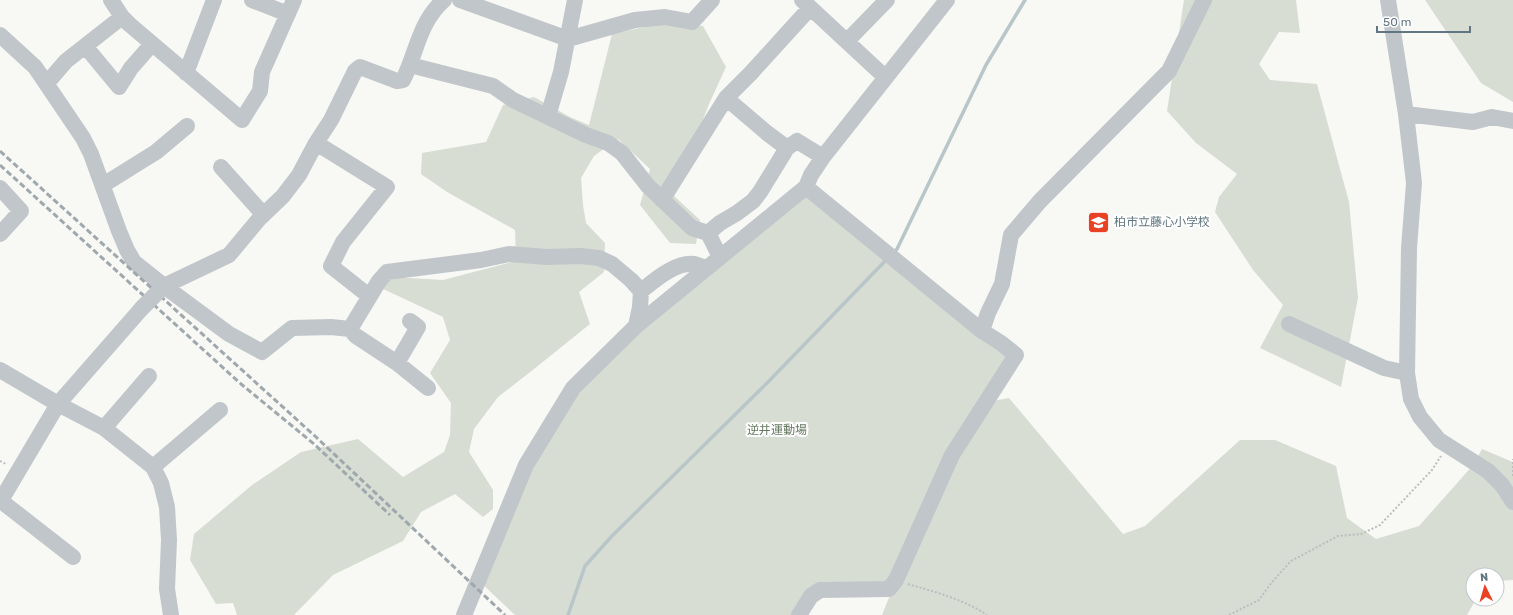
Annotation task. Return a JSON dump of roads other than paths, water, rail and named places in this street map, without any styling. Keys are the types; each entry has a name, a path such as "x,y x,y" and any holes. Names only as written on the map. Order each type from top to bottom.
{"street":[{"path":"111,0 122,17 242,120 260,91 262,72 291,7 252,0"},
{"path":"186,73 214,0"},
{"path":"73,557 0,502 58,404 161,288 229,255 263,214 283,196 299,175 316,143 331,120 354,71 360,67 397,81 403,80 410,65 422,28 444,0"},
{"path":"460,0 568,39 635,20 665,17 692,22 712,0"},
{"path":"548,116 561,72 574,0"},
{"path":"847,41 887,0"},
{"path":"464,615 530,459 573,388 636,326 806,187 811,175 823,157 947,0"},
{"path":"982,330 988,313 1002,284 1011,235 1051,191 1169,71 1204,0"},
{"path":"1388,0 1406,114 1414,184 1409,248 1407,373 1411,399 1420,417 1439,440 1488,472 1502,485 1513,500"},
{"path":"662,200 726,98 751,73 806,4 885,77"},
{"path":"47,83 66,61 122,17"},
{"path":"0,35 35,67 47,83 91,154 127,250 134,262 161,288 229,334 262,352 292,328 331,327 350,329 356,336 397,363 428,388"},
{"path":"85,46 119,87 131,68 152,44"},
{"path":"410,65 493,86 513,100 622,152 648,186 662,200 692,228 708,233 720,256"},
{"path":"726,98 787,148"},
{"path":"1406,114 1473,122 1492,117 1513,121"},
{"path":"103,185 156,152 188,126"},
{"path":"708,233 753,201 787,148 797,141 823,157"},
{"path":"316,143 387,187 343,242 332,266 369,296"},
{"path":"221,167 263,214"},
{"path":"799,615 811,596 820,590 889,589 896,580 952,455 1016,355 982,330 806,187"},
{"path":"0,188 21,211 0,234"},
{"path":"350,329 369,296 387,272 481,260 509,254 547,257 580,256 599,258 612,264 631,280 640,291 640,307 636,326"},
{"path":"640,291 680,266 694,264 706,268"},
{"path":"397,363 418,327 410,321"},
{"path":"1289,324 1384,368 1407,373"},
{"path":"0,370 58,404 104,428 152,467 161,483 167,507 169,540 167,589 171,615"},
{"path":"104,428 149,376"},
{"path":"152,467 220,410"}],"waterway":[{"path":"893,253 897,249 986,65 1025,0"},
{"path":"568,615 585,566 612,536 769,381 887,259"}],"railway":[{"path":"0,151 316,437 505,615"},
{"path":"0,165 241,384 314,444 390,515"}],"place":[{"name":"柏市立藤心小学校","path":"1098,222"}],"park label":[{"name":"逆井運動場","path":"777,430"}]}
